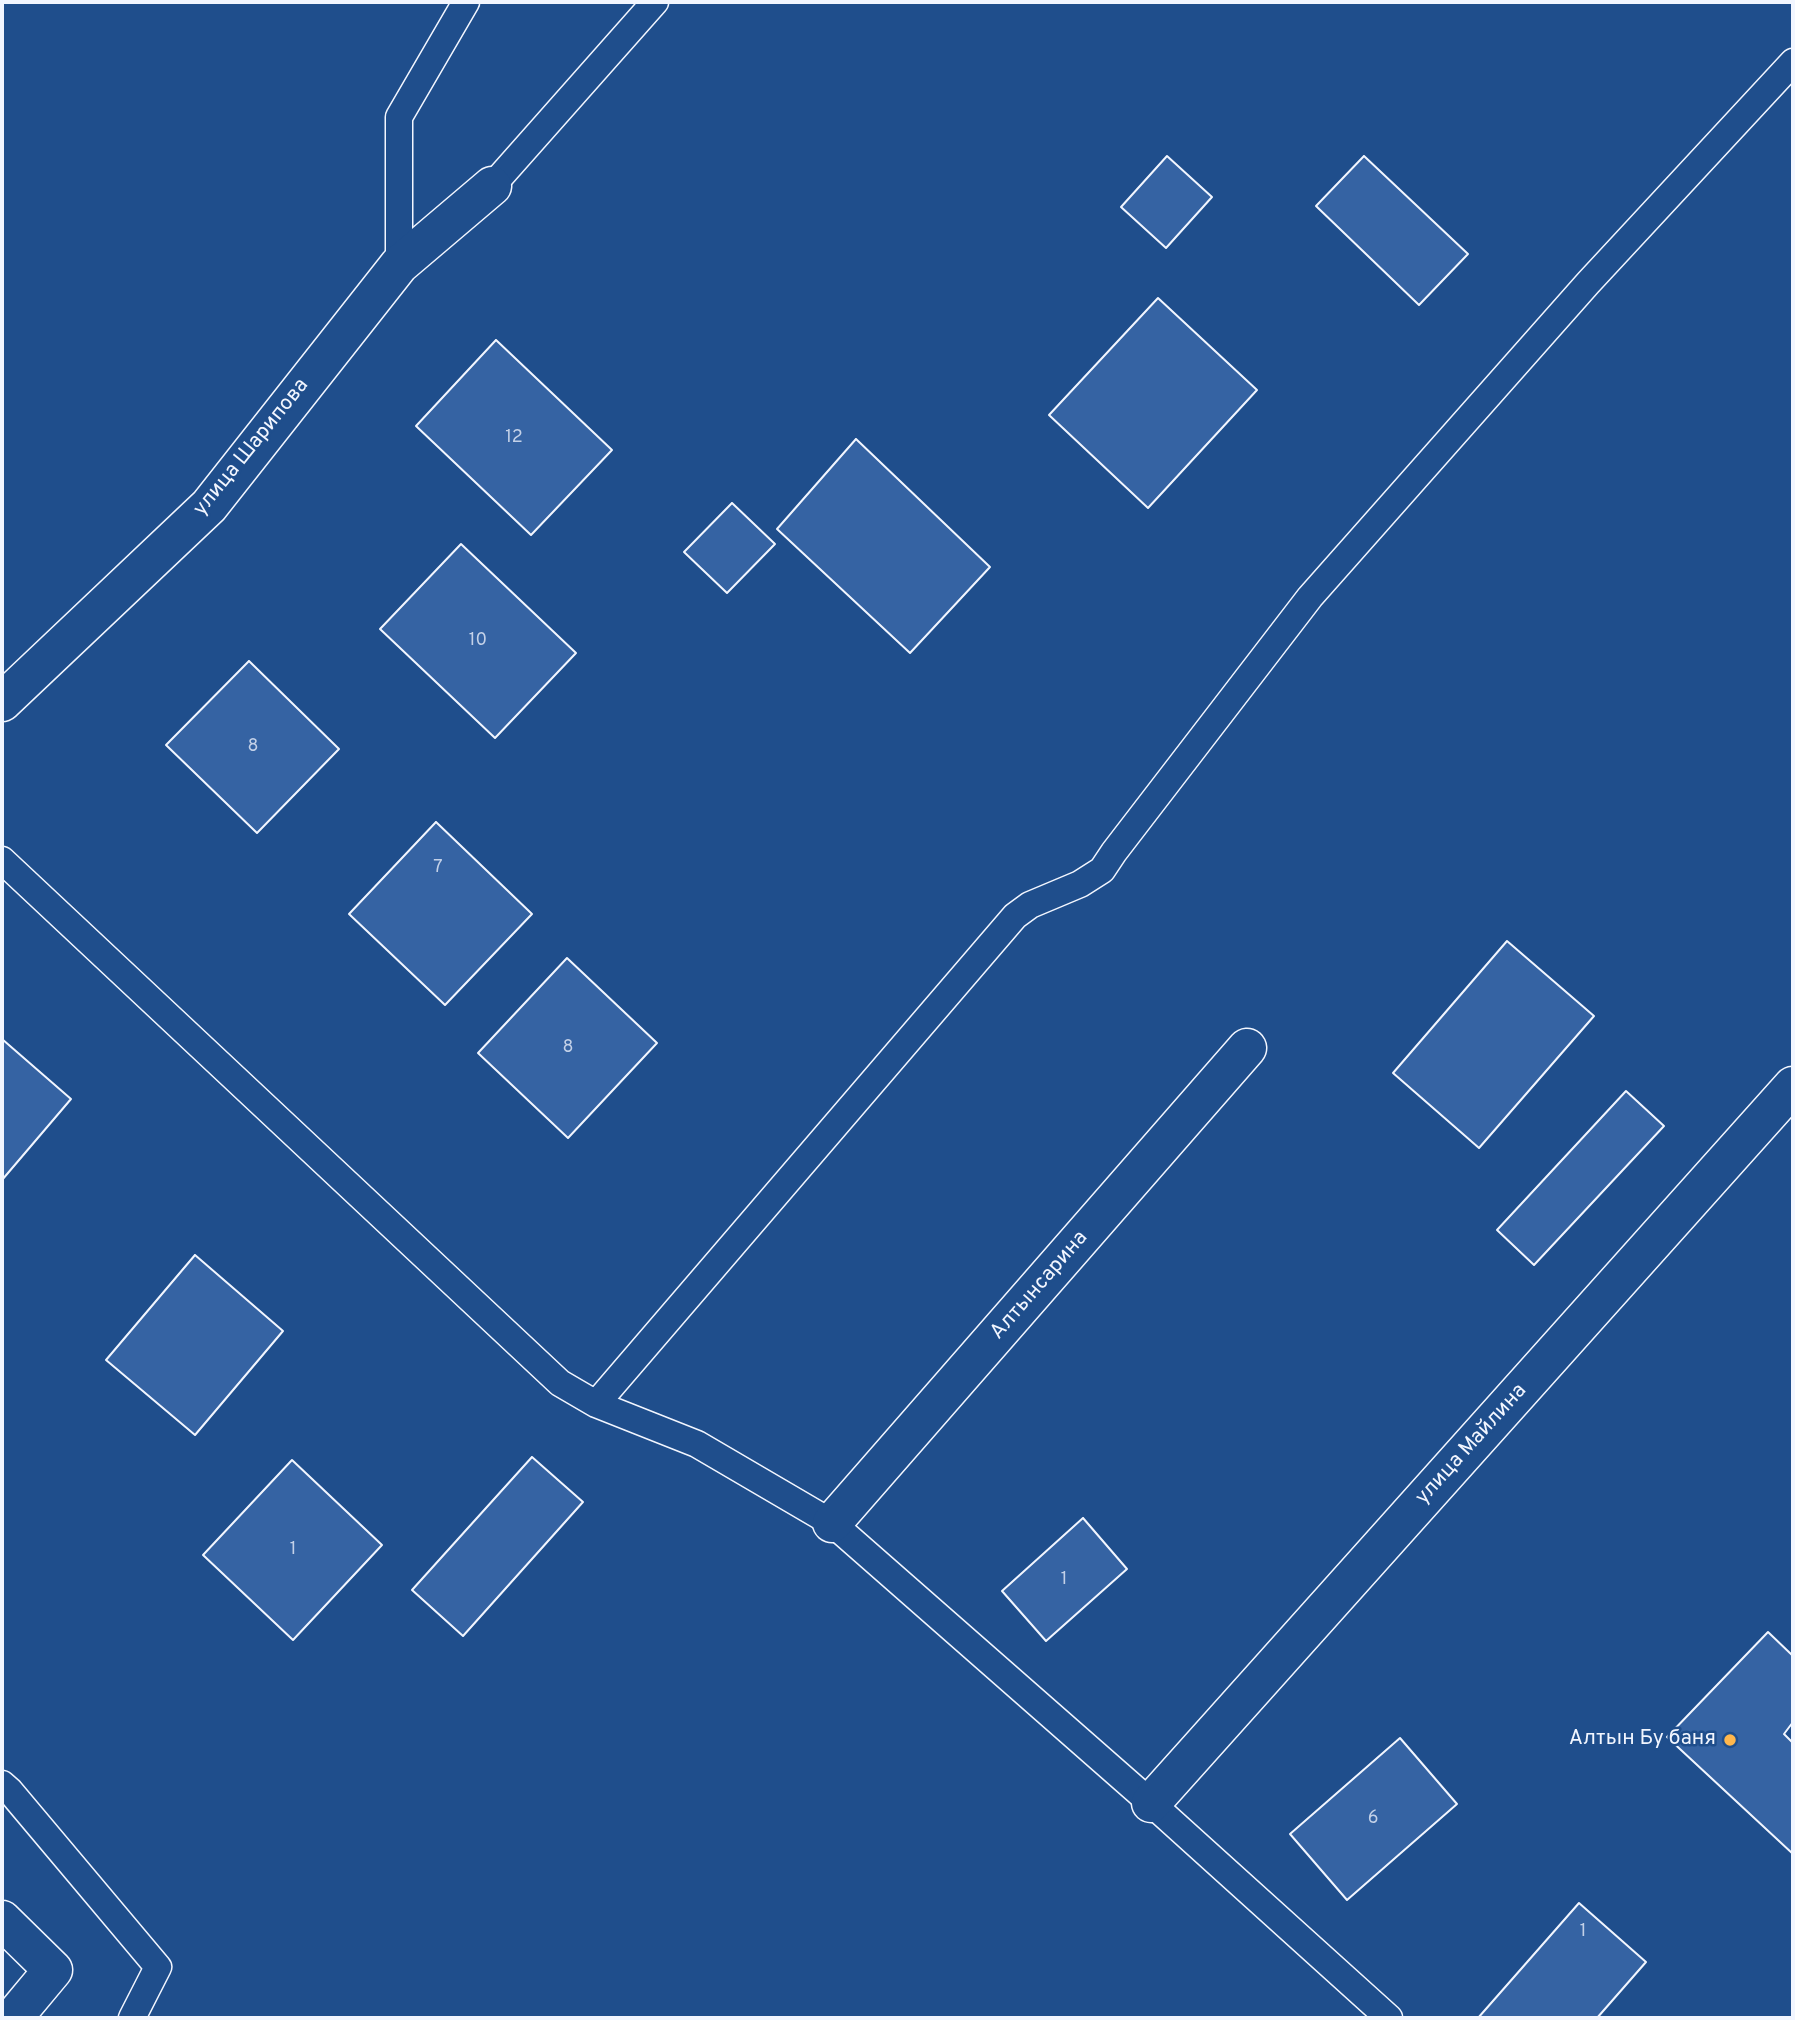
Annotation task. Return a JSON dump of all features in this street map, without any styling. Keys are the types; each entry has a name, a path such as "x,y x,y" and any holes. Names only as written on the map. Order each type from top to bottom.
{"street":[{"name":"улица Шарипова","path":"2,702 209,506 399,265 492,186"},
{"name":"Алтынсарина","path":"832,1523 1247,1048"},
{"name":"улица Майлина","path":"1151,1803 1793,1086"},
{"path":"2,1920 53,1970 13,2018"}],"lane":[{"path":"399,265 399,117 466,2"},
{"path":"492,186 654,2"},
{"path":"596,1404 1007,923 1030,905 1080,884 1102,870 1310,597 1588,283 1793,62"},
{"path":"2,860 560,1383 596,1404 697,1444 832,1523 1151,1803 1390,2018"},
{"path":"2,1784 158,1966 132,2018"}],"building":[{"path":"1167,156 1212,197 1166,248 1121,207"},
{"path":"1364,156 1468,254 1419,305 1316,206"},
{"path":"1158,298 1257,390 1148,508 1049,415"},
{"path":"496,340 612,450 531,535 416,426"},
{"path":"856,439 990,567 910,653 777,529"},
{"path":"732,503 775,544 727,593 684,552"},
{"path":"461,544 576,653 495,738 380,629"},
{"path":"249,661 339,749 257,833 166,745"},
{"path":"436,822 532,914 445,1005 349,914"},
{"path":"1507,941 1594,1016 1479,1148 1393,1073"},
{"path":"567,958 657,1043 568,1138 478,1053"},
{"path":"2,1039 71,1099 2,1180"},
{"path":"1626,1091 1664,1126 1534,1265 1497,1230"},
{"path":"195,1255 283,1331 195,1435 106,1360"},
{"path":"532,1457 583,1502 463,1636 412,1590"},
{"path":"292,1460 382,1545 293,1640 203,1555"},
{"path":"1083,1518 1127,1569 1046,1641 1002,1591"},
{"name":"Алтын Бу баня","path":"1768,1632 1793,1656 1793,1722 1784,1734 1793,1743 1793,1854 1667,1737"},
{"path":"1400,1738 1457,1804 1347,1900 1290,1834"},
{"path":"1579,1903 1646,1962 1597,2018 1478,2018"}],"place":[{"name":"Алтын Бу баня","path":"1730,1740"}]}
